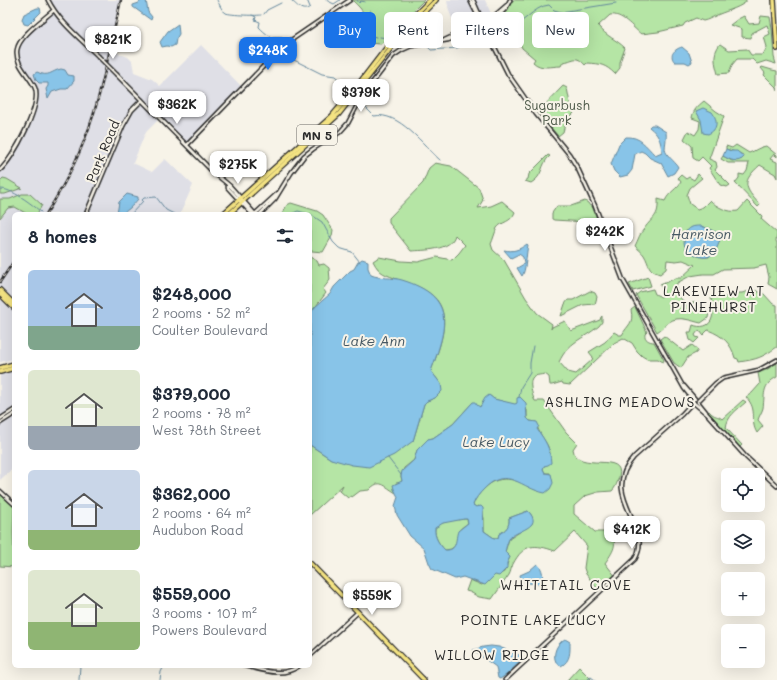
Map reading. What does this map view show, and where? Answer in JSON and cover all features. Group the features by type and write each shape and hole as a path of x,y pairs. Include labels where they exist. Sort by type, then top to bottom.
{"main road":[{"name":"MN 5","path":"232,212 241,201 336,111 400,30 430,0"},
{"name":"MN 5","path":"226,212 241,201 339,114 403,33 436,0"},
{"path":"774,0 777,49"},
{"path":"0,290 12,302"},
{"path":"0,294 12,306"},
{"path":"0,368 12,365"},
{"path":"0,372 12,369"},
{"path":"312,565 424,680"}],"street":[{"path":"48,0 54,10 228,186 250,212"},
{"path":"186,145 284,45 350,0"},
{"path":"470,0 477,12"},
{"path":"473,0 478,12"},
{"path":"500,12 510,0"},
{"path":"0,170 11,157 22,138 31,116 36,96 36,89 22,68 17,57 19,45 26,35 54,10"},
{"path":"262,212 273,202 291,172 304,156 340,132 348,123 362,96 393,56 411,46 451,39"},
{"path":"496,48 514,82 548,129 576,164 623,280 684,386 695,401 746,456 777,486"},
{"name":"Park Road","path":"87,212 122,126 132,110 142,100"},
{"path":"257,212 279,192"},
{"path":"241,201 253,212"},
{"path":"505,680 635,559 639,549 640,539 623,497 621,487 623,473 628,463 695,401 723,378 759,370 777,360"},
{"path":"0,419 12,411"},
{"path":"0,423 12,415"},
{"path":"0,490 12,502"},
{"path":"312,654 358,612"},
{"path":"254,668 274,673 287,672 295,668"}],"shaded area":[{"path":"48,0 121,0 110,50 128,57 132,61 134,72 152,79 160,86 201,45 243,88 187,145 160,118 144,136 133,163 152,172 165,159 193,185 181,212 12,212 12,359 0,362 0,170 9,165 11,157 31,116 36,92 17,56 19,45 26,35 53,10"},
{"path":"485,0 490,12 451,12 451,16 447,1"},
{"path":"12,369 12,469 0,480 0,372"}],"green space":[{"path":"424,0 412,12 384,12 384,41 381,44 376,44 376,12 363,12 353,1"},
{"path":"513,0 746,0 746,2 739,6 705,21 696,18 685,23 683,26 658,32 641,34 623,18 610,15 598,26 625,48 620,62 620,68 615,74 602,65 587,63 585,65 577,59 563,62 561,66 539,66 533,62 535,59 522,48 524,48 524,12 506,12"},
{"path":"744,16 749,24 759,23 761,16 770,17 776,64 766,61 757,64 752,59 737,59 732,65 729,73 718,74 715,55 720,44 729,50 747,49 751,55 762,55 767,47 764,37 770,34 767,25 752,33 751,38 742,37 742,29 730,25"},
{"path":"761,68 777,71 777,91 776,87 764,75 765,73"},
{"name":"Sugarbush Park","path":"563,86 567,88 571,109 574,113 566,121 563,132 558,136 538,112"},
{"path":"704,101 724,116 709,159 716,162 717,167 715,170 730,185 727,187 720,185 709,168 711,166 702,157 698,161 693,158 692,146 684,139 688,131 695,135 699,129 700,121 692,118 695,110"},
{"path":"736,145 749,153 766,146 777,155 777,157 774,154 770,159 777,162 777,178 775,174 760,165 747,180 748,189 760,205 758,207 735,183 739,178 739,174 744,175 747,171 749,163 728,163 721,159 723,156 732,161 742,159 743,155 726,149 726,146 732,148"},
{"path":"548,155 550,156 538,177 531,183 525,181 528,179 529,174"},
{"path":"435,163 451,166 479,188 483,200 478,208 491,206 502,201 515,212 509,220 497,228 491,244 493,250 504,260 526,298 537,313 552,324 551,329 552,327 565,321 571,331 600,320 602,316 602,322 599,326 576,341 563,355 559,362 568,372 576,374 592,360 593,357 589,352 605,342 614,332 622,335 630,324 632,318 631,310 635,307 647,332 645,334 646,339 654,342 664,360 663,362 658,359 647,359 637,351 632,343 623,338 614,343 570,385 563,384 562,382 550,385 549,377 545,374 534,376 531,380 532,394 535,401 544,401 566,432 577,443 573,449 576,456 582,460 615,465 619,469 619,477 612,491 598,492 585,496 574,506 574,514 595,532 609,532 614,540 614,548 605,563 616,577 600,592 586,574 584,568 587,546 575,532 555,551 536,546 521,552 512,565 509,575 492,599 479,597 466,591 470,580 482,585 492,576 504,572 510,557 505,552 509,539 532,524 532,517 528,511 509,518 507,528 499,534 498,538 494,538 484,531 484,518 479,506 476,507 473,505 477,496 497,480 504,479 518,481 539,492 550,473 545,473 543,469 550,452 549,448 536,422 530,421 527,418 527,410 517,403 515,405 494,399 490,396 479,407 473,402 453,424 433,438 428,439 417,450 414,460 404,468 401,476 402,481 400,483 396,483 394,489 396,493 382,484 376,484 369,490 360,491 348,498 340,491 343,485 312,513 312,446 331,459 413,441 424,404 435,398 441,384 431,371 438,351 443,329 444,318 442,308 437,300 428,292 418,286 384,274 378,269 373,261 379,257 418,262 437,257 452,260 465,245 455,235 448,244 443,247 430,250 411,251 389,223 389,218 423,183 429,168"},
{"path":"698,174 702,178 690,188 687,195 690,204 697,209 703,207 710,200 723,209 738,211 747,201 762,216 761,219 777,233 777,289 768,284 769,277 766,265 754,268 723,269 714,274 690,276 677,283 678,295 686,304 698,302 698,307 701,311 709,312 708,318 701,323 685,319 673,320 657,332 636,295 640,292 653,289 655,294 661,297 664,292 660,285 676,278 681,278 695,265 683,260 667,260 666,269 660,274 653,271 649,267 644,255 635,246 641,232 655,216 658,210 658,199 665,201 681,182 678,178 681,175 686,179 689,177 694,180","holes":["709,228 714,232 719,233 721,237 709,257 693,254 686,246 686,231"]},
{"path":"3,178 22,188 5,194 0,194 0,181"},
{"path":"22,194 30,194 42,205 38,212 24,212 15,207 8,208 0,218 0,199 10,199"},
{"path":"585,201 592,206 601,229 598,236 595,238 590,234 593,226 589,226 587,222 552,219 552,213 557,206 571,206"},
{"path":"291,203 317,211 323,215 333,230 332,236 323,252 312,251 312,212 283,212 287,205"},
{"path":"312,258 317,261 319,265 324,264 329,268 330,280 323,289 326,293 312,311"},
{"path":"648,277 651,286 633,291 629,284"},
{"path":"754,290 764,294 773,304 777,305 777,347 759,358 739,362 738,359 735,358 729,344 713,332 708,330 703,335 698,331 695,335 699,338 694,343 690,340 688,332 691,332 693,325 704,326 711,321 713,308 711,298 725,297 733,293 742,293"},
{"path":"590,291 595,293 597,297 595,304 583,305 561,316 568,300 573,300"},
{"path":"664,336 683,351 692,345 698,350 696,353 688,357 681,368 674,363 660,339"},
{"path":"777,363 777,377 769,383 765,390 763,408 758,420 763,426 757,433 754,424 752,407 746,397 760,384 758,373"},
{"path":"743,400 746,402 730,417 726,428 742,445 740,447 708,412 709,411 713,415 722,419"},
{"path":"0,491 12,502 12,567 0,566"},
{"path":"467,519 468,523 459,530 456,545 451,549 445,550 437,540 435,528 444,522"},
{"path":"579,667 592,680 567,680"}],"water":[{"path":"141,0 146,0 148,12 152,17 151,20 133,7 133,5 139,3"},
{"path":"40,8 41,12 28,25 24,24 22,19 24,14"},
{"path":"178,24 179,34 175,45 171,47 162,47 160,42 168,31"},
{"path":"682,47 689,53 692,62 689,64 685,62 675,62 672,57 673,53 677,49"},
{"path":"61,69 65,70 68,75 74,76 74,81 67,89 52,92 48,99 46,89 48,83 39,83 34,74 37,72 47,74"},
{"path":"703,108 712,112 716,121 714,130 708,134 703,133 701,120 696,111"},
{"path":"651,125 655,125 666,132 666,152 678,167 674,173 668,176 661,163 650,158 641,151 635,154 632,170 628,175 620,177 614,171 611,164 619,144 626,137 639,140 655,155 662,152 661,144 655,132 649,127"},
{"path":"726,149 737,151 744,157 737,161 728,159 723,156"},
{"path":"127,194 138,197 132,206 124,212 117,212 119,202"},
{"name":"Harrison Lake","path":"694,226 701,226 720,233 721,235 716,250 713,254 705,257 700,257 693,254 686,249 684,243 684,236 689,229"},
{"path":"527,244 525,266 522,276 517,268 524,264 523,257 519,254 511,258 504,250 516,250"},
{"name":"Lake Ann","path":"362,259 368,261 368,268 371,275 402,280 420,287 432,295 440,305 443,315 441,341 431,371 441,384 442,391 435,398 424,404 413,441 394,455 369,467 352,465 331,459 312,446 312,311 330,294 334,287 354,269 358,262"},
{"name":"Lake Lucy","path":"489,395 494,399 515,404 517,403 517,398 520,397 526,403 527,418 530,421 537,422 539,426 537,429 549,449 551,463 544,466 543,469 545,473 551,474 553,483 550,489 545,493 537,491 514,480 500,479 492,482 476,499 473,505 476,507 481,506 483,508 484,531 494,538 498,538 499,534 507,528 509,518 528,511 533,521 527,528 509,539 505,552 510,557 507,563 507,568 499,576 495,575 485,585 463,577 455,579 432,569 424,548 410,536 397,515 395,506 398,497 393,485 402,481 402,471 414,460 417,450 428,439 433,438 453,424 473,402 480,407 485,398","holes":["467,519 468,523 458,531 454,547 452,549 445,550 437,540 435,528 443,523"]},
{"path":"537,564 541,568 542,573 541,584 527,583 521,579 520,575 529,571"},
{"path":"565,639 570,642 570,652 567,661 561,666 556,662 555,652 560,643"},
{"path":"491,646 499,647 521,657 521,661 500,679 498,678 496,667 473,650"}],"waterway":[{"path":"217,0 226,13 261,15"},
{"path":"291,0 302,9 307,9 310,7 307,0"},
{"path":"326,0 334,4 340,0"},
{"path":"357,0 359,3 361,1 365,2"},
{"path":"264,14 267,10 281,3"},
{"path":"524,20 543,6 549,5 554,10 561,12 616,3"},
{"path":"252,15 256,17 255,20 260,22 259,27 266,34 275,38 281,37 285,41"},
{"path":"380,37 384,38"},
{"path":"290,48 294,60 322,74 335,76 347,87"},
{"path":"429,48 431,50 457,48"},
{"path":"364,106 374,116 383,116 392,119 410,130 440,160"},
{"path":"0,189 10,191 27,201 41,212"},
{"path":"133,212 144,198 156,197 166,210 170,212"},
{"path":"296,212 302,212"},
{"path":"312,215 322,222 333,242 339,248 352,252 360,262"},
{"path":"519,397 521,387 530,373 533,346"},
{"path":"388,458 401,475"},
{"path":"79,680 80,668"},
{"path":"160,680 163,668"},
{"path":"588,679 591,677 595,680"}],"railway":[{"path":"47,212 73,166 89,129 101,87 121,0"},
{"path":"0,282 12,264"}],"district":[{"name":"LAKEVIEW AT PINEHURST","path":"714,298"},
{"name":"ASHLING MEADOWS","path":"620,401"},
{"name":"WHITETAIL COVE","path":"566,584"},
{"name":"POINTE LAKE LUCY","path":"534,619"},
{"name":"WILLOW RIDGE","path":"492,654"}]}
